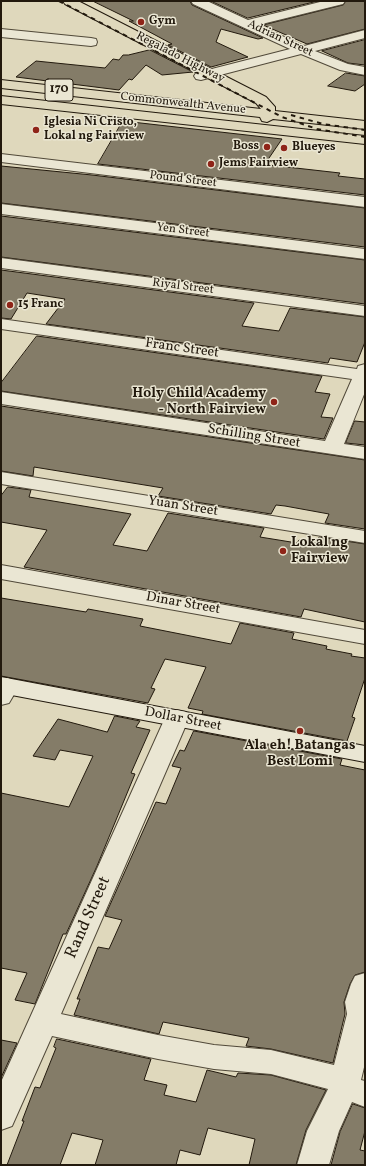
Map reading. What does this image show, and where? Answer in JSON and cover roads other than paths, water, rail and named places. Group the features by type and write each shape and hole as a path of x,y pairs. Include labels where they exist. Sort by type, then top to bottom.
{"main road":[{"name":"Regalado Highway","path":"56,1 206,75 301,118"},
{"name":"Regalado Highway","path":"69,1 206,75 238,96 245,103 242,110"},
{"name":"Commonwealth Avenue","path":"1,84 365,124"},
{"path":"209,107 221,104 238,96"},
{"name":"Commonwealth Avenue","path":"1,100 365,140"},
{"path":"261,100 268,107 264,129"},
{"path":"232,126 242,110"}],"street":[{"name":"Adrian Street","path":"197,1 334,64 365,71"},
{"path":"246,24 339,1"},
{"path":"1,33 91,42"},
{"path":"206,75 365,34"},
{"name":"Pound Street","path":"1,158 365,202"},
{"name":"Yen Street","path":"1,209 365,254"},
{"name":"Riyal Street","path":"1,263 365,311"},
{"name":"Franc Street","path":"1,324 364,372"},
{"path":"332,449 364,372"},
{"name":"Schilling Street","path":"1,398 365,454"},
{"name":"Yuan Street","path":"1,478 365,537"},
{"name":"Dinar Street","path":"1,572 365,637"},
{"name":"Dollar Street","path":"3,690 177,718 365,754"},
{"name":"Rand Street","path":"1,1117 177,718"},
{"path":"313,1165 323,1131 355,1091 362,1014 360,1002 365,984"},
{"path":"43,1022 104,1034 158,1047 214,1057 271,1062 334,1078 355,1091"}],"railway":[{"path":"59,1 282,117 317,129 365,137"},
{"path":"291,115 323,124 365,130"}],"place":[{"name":"Gym","path":"141,22"},
{"name":"Iglesia Ni Cristo, Lokal ng Fairview","path":"36,130"},
{"name":"Boss","path":"267,147"},
{"name":"Blueyes","path":"284,148"},
{"name":"Jems Fairview","path":"211,164"},
{"name":"15 Franc","path":"10,305"},
{"name":"Holy Child Academy - North Fairview","path":"274,402"},
{"name":"Lokal ng Fairview","path":"283,551"},
{"name":"Ala eh! Batangas Best Lomi","path":"300,731"}]}
